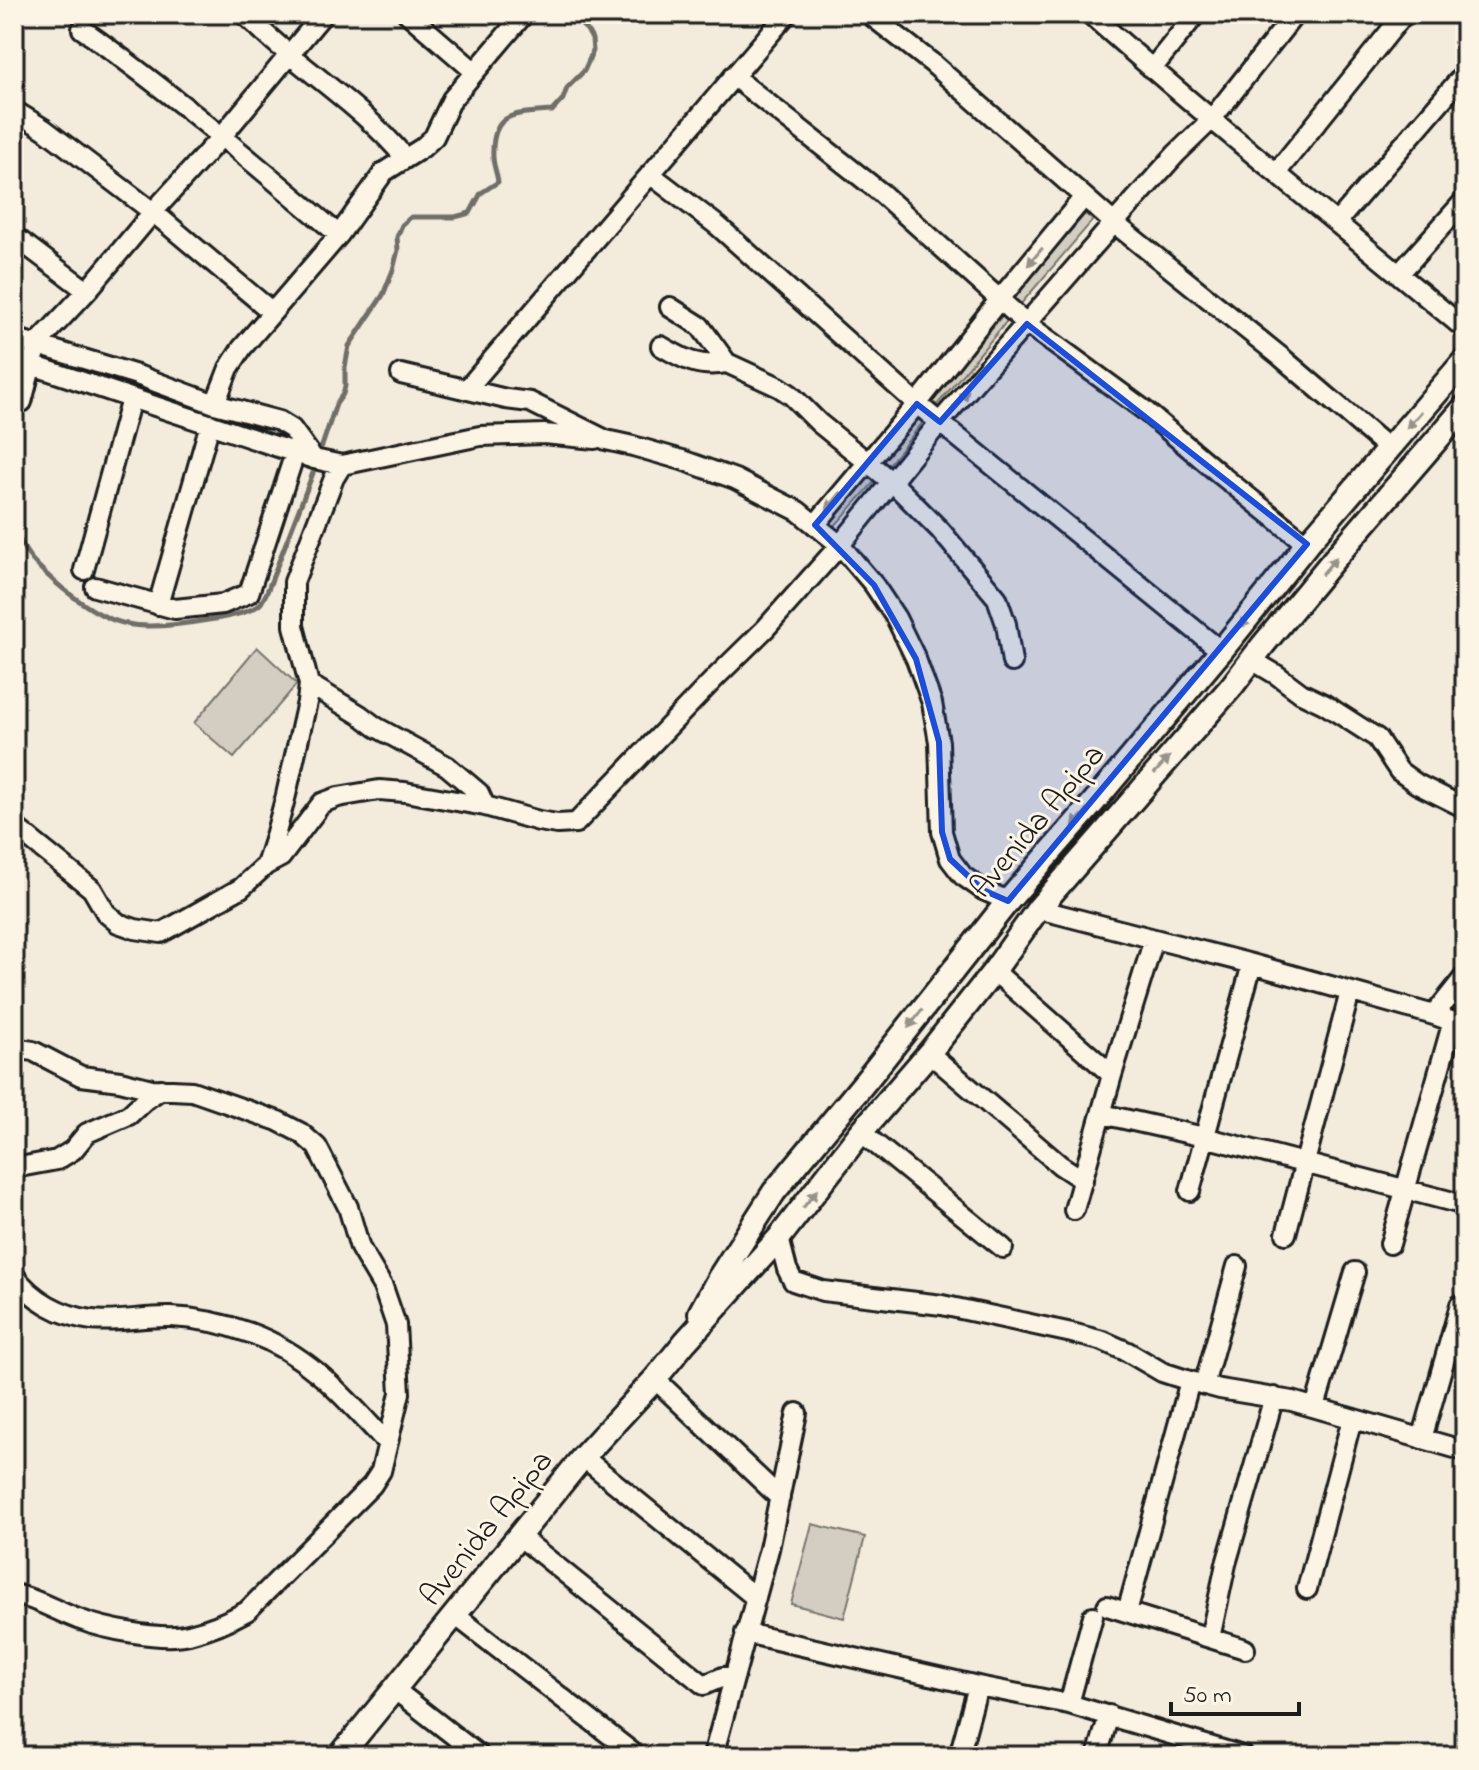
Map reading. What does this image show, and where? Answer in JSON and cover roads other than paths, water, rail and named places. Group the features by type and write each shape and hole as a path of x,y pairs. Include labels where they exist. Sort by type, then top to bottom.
{"street":[{"path":"244,14 343,96 388,137 405,158"},
{"path":"22,402 23,361 222,136 323,14"},
{"path":"408,14 474,71"},
{"path":"215,404 229,368 242,348 339,235 384,172 434,137 452,99 524,14"},
{"path":"467,389 787,14"},
{"path":"869,14 932,63 1114,223 1281,357 1389,449"},
{"path":"1090,14 1211,120 1465,329"},
{"path":"1152,69 1196,14"},
{"path":"14,826 92,889 106,913 118,923 161,933 241,888 266,865 281,857 322,803 338,797 379,790 405,792 485,806 539,821 576,823 765,629 840,545 940,422 1114,223 1211,120 1295,14"},
{"path":"1276,173 1404,14"},
{"path":"82,29 222,136 339,235"},
{"path":"1337,222 1465,73"},
{"path":"733,76 880,192 1027,324 1143,409 1307,544"},
{"path":"15,111 44,129 153,212 272,312"},
{"path":"650,174 718,226 917,404 1221,651"},
{"path":"815,525 1084,197"},
{"path":"1399,274 1465,200"},
{"path":"14,236 87,291"},
{"path":"670,307 700,326 727,363 791,395 819,423 892,482 940,530 997,598 1006,624 1012,662"},
{"path":"14,338 137,375 215,404 279,421 292,429 314,459"},
{"path":"661,346 699,364 711,366 727,363"},
{"name":"Avenida Apipa","path":"685,1342 719,1278 774,1192 1008,901 1465,360"},
{"path":"23,361 295,453 342,465 480,436 544,434 606,440 735,479 798,511 840,545 874,585 896,618 916,659 932,703 939,742 942,832 950,859 963,876 983,890 1008,901"},
{"path":"401,374 530,402 606,440"},
{"path":"84,570 131,399"},
{"name":"Avenida Apipa","path":"340,1756 583,1457 779,1238 861,1132 994,971 1038,909 1232,686 1335,558 1465,407"},
{"path":"158,605 210,424"},
{"path":"95,587 175,609 223,604 249,593 295,453"},
{"path":"266,865 286,795 309,684 294,626 294,582 334,478 342,465"},
{"path":"1252,660 1377,738 1399,771 1417,784 1465,808"},
{"path":"309,684 376,727 447,766 479,793 485,806"},
{"path":"1038,909 1252,964 1459,1024 1390,1244"},
{"path":"1074,1210 1154,939"},
{"path":"1190,1191 1252,964"},
{"path":"994,971 1112,1075"},
{"path":"1434,1015 1465,976"},
{"path":"1286,1234 1350,992"},
{"path":"14,1048 33,1051 81,1076 192,1091 278,1121 301,1133 317,1147 348,1207 360,1248 383,1287 396,1325 400,1393 381,1471 372,1485 247,1611 226,1622 186,1635 135,1633 77,1619 40,1601 14,1594"},
{"path":"929,1053 1060,1165 1083,1180"},
{"path":"14,1168 57,1160 73,1150 87,1133 129,1115 161,1089"},
{"path":"1102,1114 1204,1137 1465,1205"},
{"path":"861,1132 1003,1248"},
{"path":"779,1238 793,1281 823,1291 942,1305 1086,1336 1128,1352 1162,1372 1197,1383 1315,1407 1465,1451"},
{"path":"1127,1612 1197,1383 1237,1266"},
{"path":"1315,1407 1355,1272"},
{"path":"14,1275 41,1302"},
{"path":"14,1292 92,1320 172,1317 200,1320 250,1333 305,1361 387,1443"},
{"path":"1422,1439 1460,1305"},
{"path":"655,1379 780,1498"},
{"path":"1210,1638 1226,1564 1274,1397"},
{"path":"713,1756 756,1598 797,1413"},
{"path":"1307,1589 1352,1419"},
{"path":"583,1457 756,1598"},
{"path":"519,1536 704,1685 734,1676"},
{"path":"1069,1704 1100,1611 1127,1612 1245,1649"},
{"path":"455,1615 637,1756"},
{"path":"745,1633 1069,1704 1234,1755"},
{"path":"959,1756 978,1686"},
{"path":"394,1689 480,1756"},
{"path":"1097,1756 1109,1715"}],"waterway":[{"path":"322,446 336,404 343,394 349,346 383,295 393,270 398,250 397,237 402,225 411,217 455,217 470,213 481,193 498,182 493,142 501,123 517,114 552,111 563,99 567,88 584,71 593,51 587,30 570,14"},
{"path":"14,532 30,558 52,579 82,603 116,621 157,626 221,618 251,610 262,602 313,473"}]}
